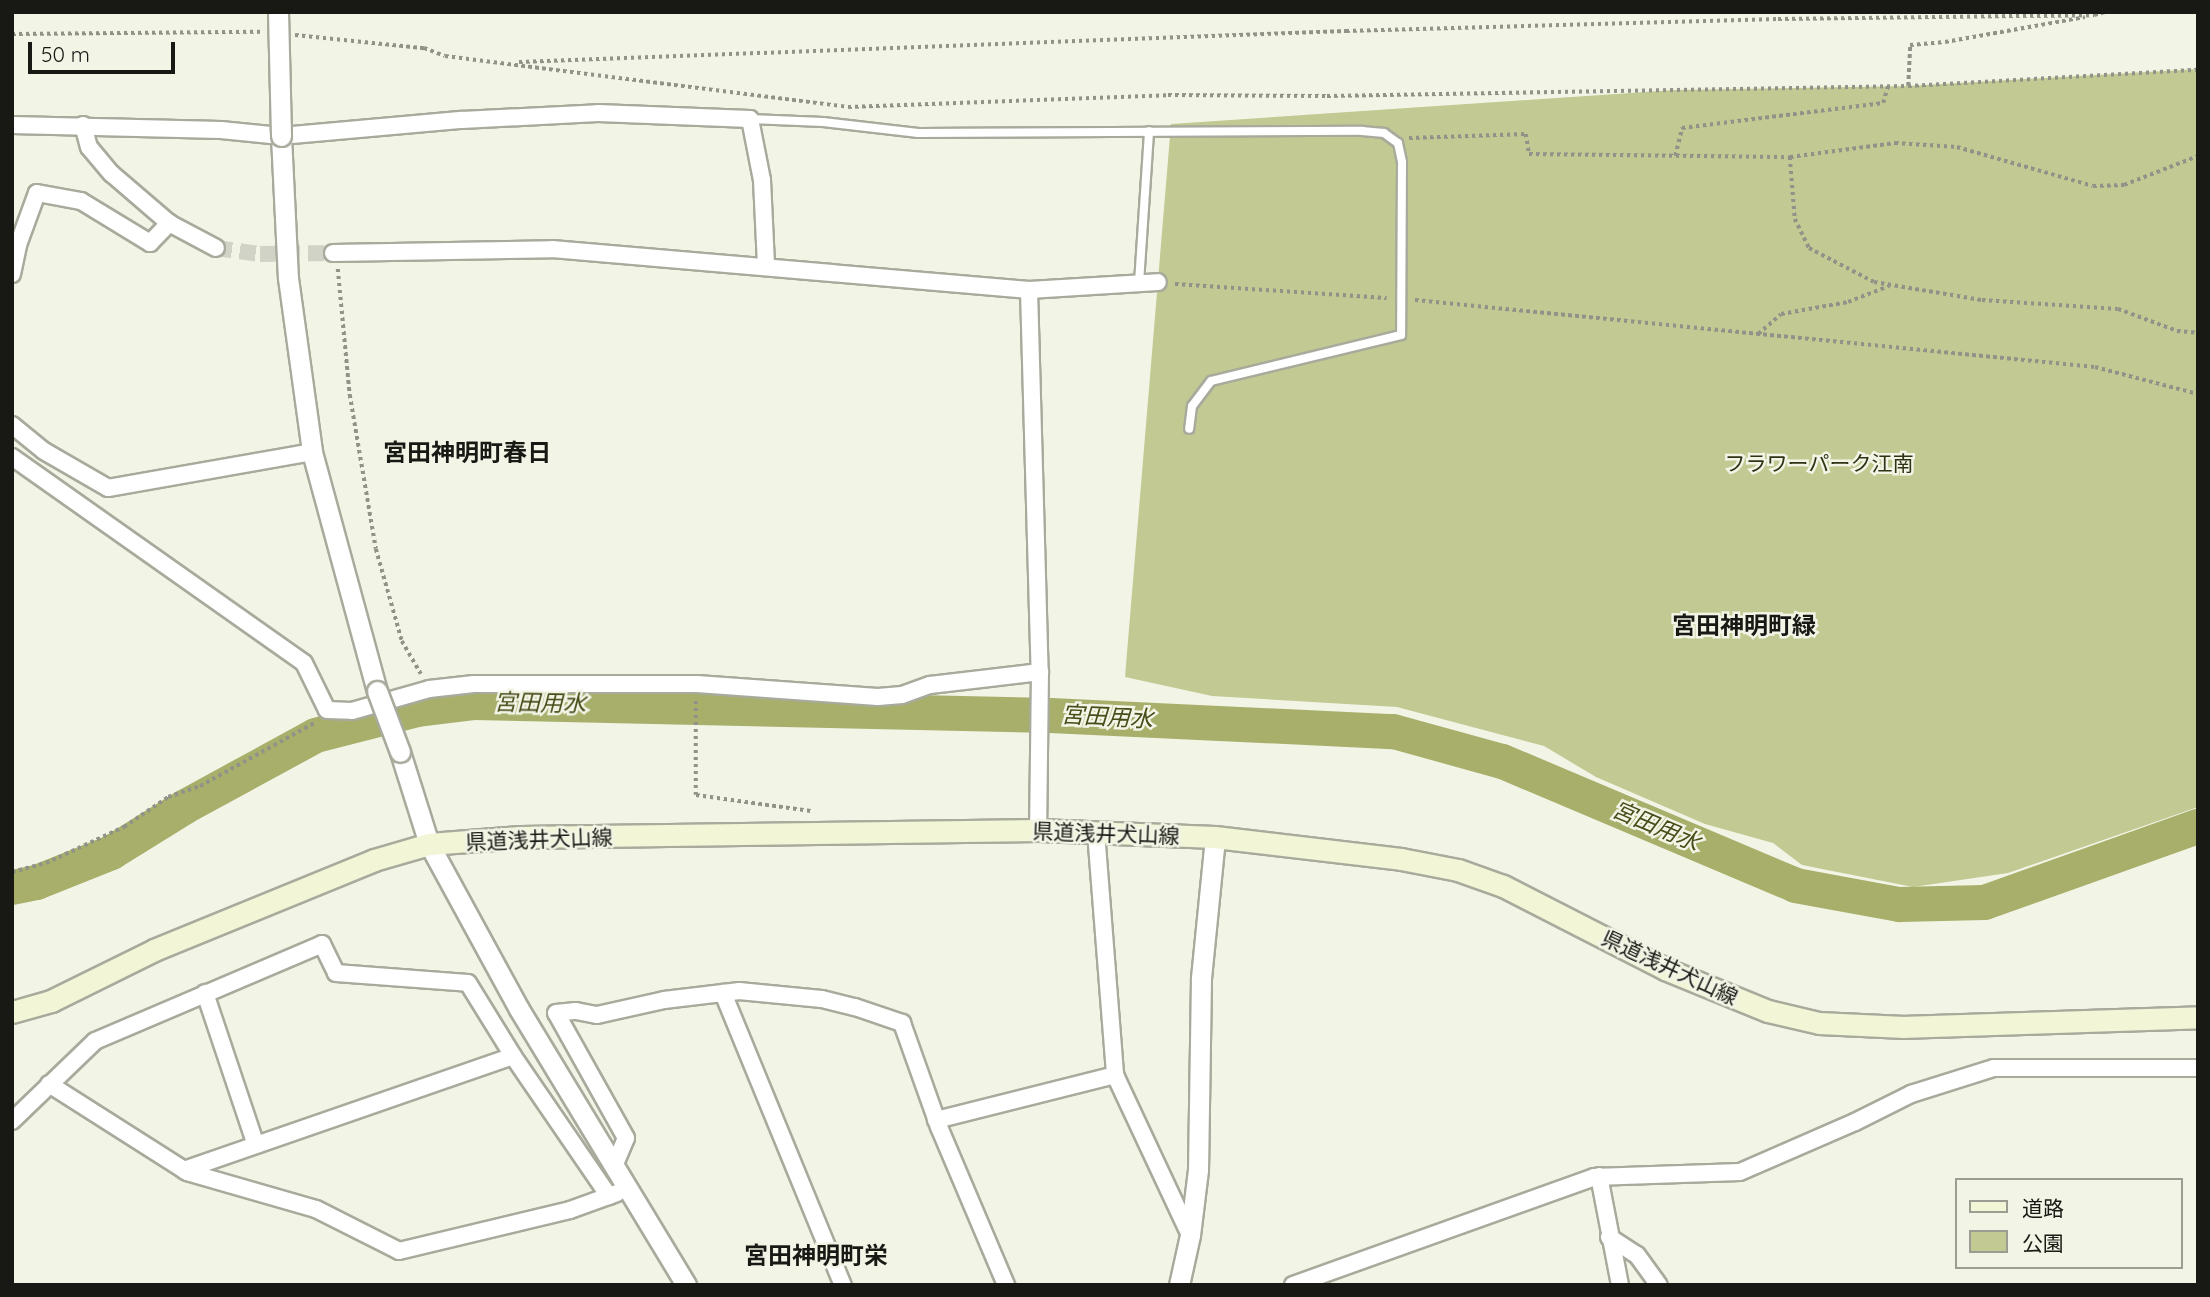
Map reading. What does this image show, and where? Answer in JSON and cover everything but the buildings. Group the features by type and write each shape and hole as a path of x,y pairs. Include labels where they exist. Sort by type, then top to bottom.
{"main road":[{"name":"県道浅井犬山線","path":"12,1012 51,1001 154,950 374,860 429,844 520,837 1038,830 1215,837 1401,859 1458,870 1503,886 1665,969 1768,1012 1819,1023 1905,1027 2198,1017"}],"street":[{"path":"278,12 288,278 312,452 377,691 400,752 429,844 519,1009 686,1285"},
{"path":"12,125 83,125 281,136 462,120 598,113 750,119 762,180 766,265"},
{"path":"83,125 89,147 112,174 169,223 216,248"},
{"path":"12,274 18,245 37,193 81,201 150,243 169,223"},
{"path":"335,253 552,249 766,265 1029,290 1158,282"},
{"path":"1029,290 1040,672 1038,830"},
{"path":"12,425 44,452 108,488 312,452"},
{"path":"12,457 304,663 327,710 352,711 429,689 508,683 655,683 877,697 902,695 930,685 1040,672"},
{"path":"1096,832 1115,1075 1190,1235"},
{"path":"1179,1285 1190,1235 1198,1170 1201,978 1215,837"},
{"path":"12,1121 95,1041 323,944 336,972 468,983 513,1056 609,1196"},
{"path":"615,1164 626,1138 556,1013 576,1011 597,1015 664,1000 739,991 822,999 902,1023 936,1120 1006,1285"},
{"path":"205,993 256,1145"},
{"path":"723,993 843,1285"},
{"path":"184,1170 513,1056"},
{"path":"1293,1285 1599,1176 1740,1172 1855,1122 1911,1094 1994,1068 2198,1068"},
{"path":"936,1120 1115,1075"},
{"path":"49,1084 184,1170 316,1209 399,1251 570,1210 629,1188"},
{"path":"1599,1176 1620,1285"},
{"path":"1609,1237 1637,1255 1658,1285"}],"lane":[{"path":"750,119 823,122 919,133 1384,133 1398,143 1402,162 1401,335 1211,382 1192,405 1189,429"},
{"path":"1139,284 1149,131"}],"path":[{"path":"1908,86 1910,45 1945,43 2045,27 2105,12"},
{"path":"510,62 1360,30 1791,18 2094,15"},
{"path":"12,34 264,32"},
{"path":"290,34 425,48 445,55 848,107 1168,95 1327,96 1908,86 2198,70"},
{"path":"1675,156 1682,128 1883,103 1888,86"},
{"path":"1398,143 1414,136 1526,134 1529,154 1790,157 1895,143 1958,147 2093,186 2124,185 2198,156"},
{"path":"1790,157 1795,219 1809,248 1874,282 1982,300 2118,309 2177,331 2198,332"},
{"path":"335,253 350,395 376,549 402,641 429,689"},
{"path":"1158,282 1401,299 2095,367 2198,394"},
{"path":"1758,334 1782,314 1848,302 1891,285"},
{"path":"696,693 696,795 813,812"},
{"path":"12,873 46,863 124,827 168,797 200,786 283,739 314,725 327,710"}],"green space":[{"name":"フラワーパーク江南","path":"2198,69 2198,807 2008,873 1913,887 1802,865 1773,843 1705,824 1596,777 1544,746 1397,707 1212,696 1125,677 1171,124 1675,90 1908,86"}],"waterway":[{"name":"宮田用水","path":"12,887 36,882 111,852 185,806 315,735 417,709 473,702 1050,715 1393,731 1502,761 1795,885 1899,904 1984,902 2198,826"}],"tunnel":[{"path":"216,248 260,254 333,253"}],"district":[{"name":"宮田神明町春日","path":"467,453"},
{"name":"宮田神明町緑","path":"1744,626"},
{"name":"宮田神明町栄","path":"816,1256"}]}
